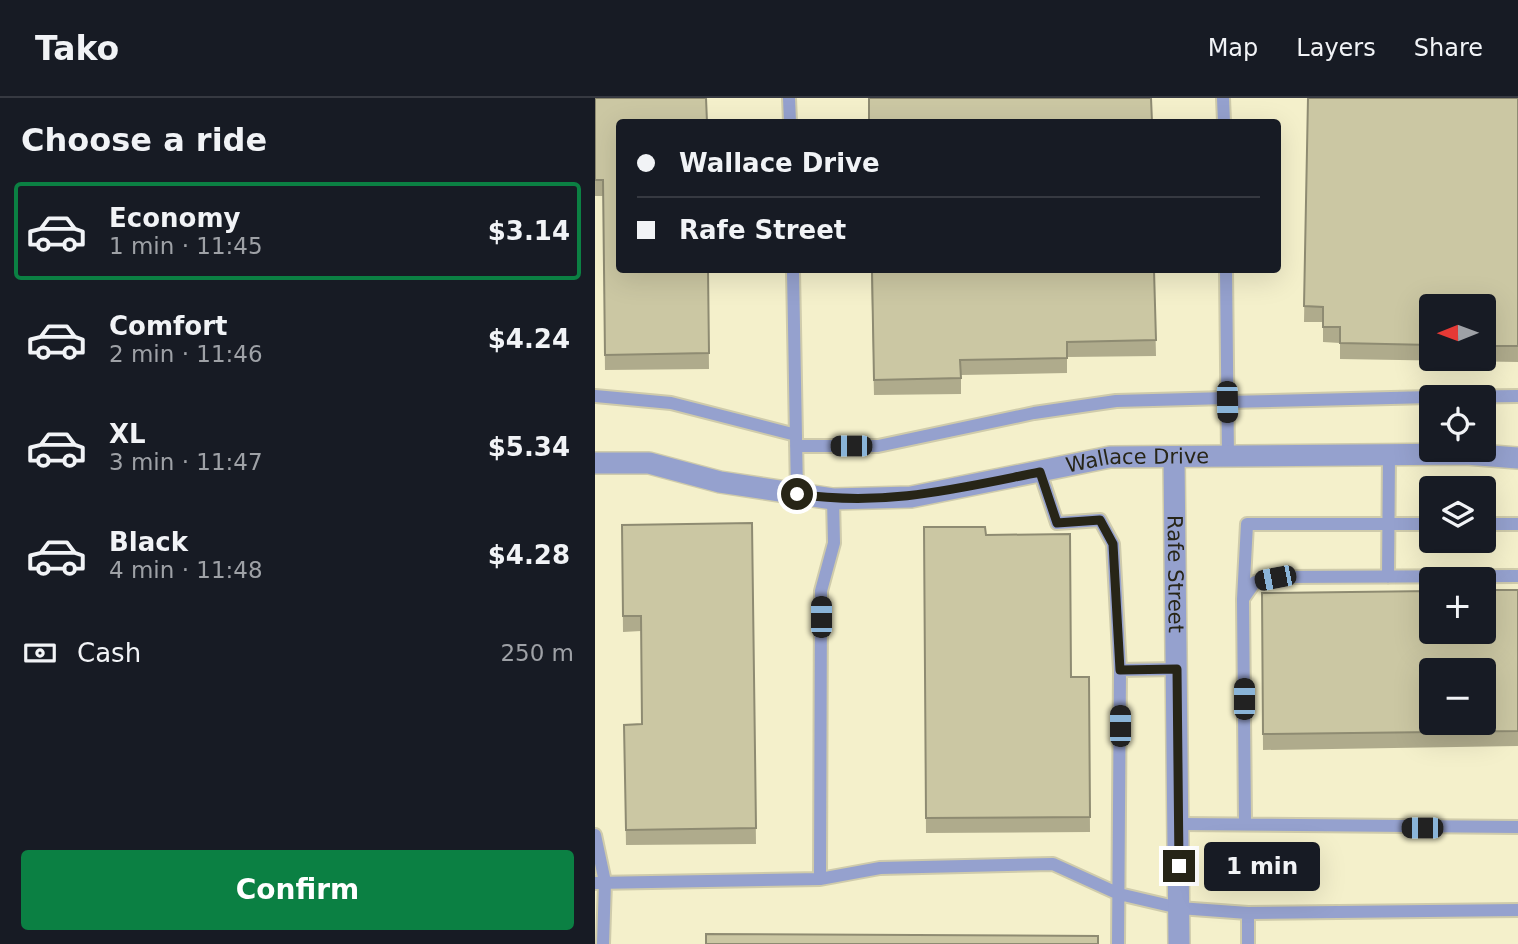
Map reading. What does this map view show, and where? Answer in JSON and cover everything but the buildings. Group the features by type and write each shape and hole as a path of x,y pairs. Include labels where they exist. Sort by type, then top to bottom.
{"street":[{"name":"Wallace Drive","path":"595,463 649,463 720,482 833,499 911,497 1111,457 1389,455 1518,458"},
{"name":"Rafe Street","path":"1174,457 1179,944"}],"lane":[{"path":"789,98 790,119"},
{"path":"1223,98 1224,119"},
{"path":"793,273 797,494"},
{"path":"1226,273 1228,457"},
{"path":"595,396 671,403 796,440 878,446 1034,413 1102,403 1419,397"},
{"path":"1496,396 1518,396"},
{"path":"1388,577 1389,455"},
{"path":"1040,472 1057,523 1100,520 1113,544 1120,670 1118,944"},
{"path":"820,879 821,590 834,543 833,499"},
{"path":"1245,824 1243,599 1247,524 1419,524"},
{"path":"1496,524 1518,524"},
{"path":"1243,599 1255,582 1275,578 1518,576"},
{"path":"1120,670 1177,669"},
{"path":"1178,824 1518,827"},
{"path":"595,835 603,944"},
{"path":"600,882 820,879 880,868 1053,864 1119,894 1179,908 1248,913 1518,910"},
{"path":"1248,913 1248,944"}],"route":[{"path":"797,494 833,499 911,497 1040,472 1057,523 1100,520 1113,544 1120,670 1177,669 1179,866"}]}
